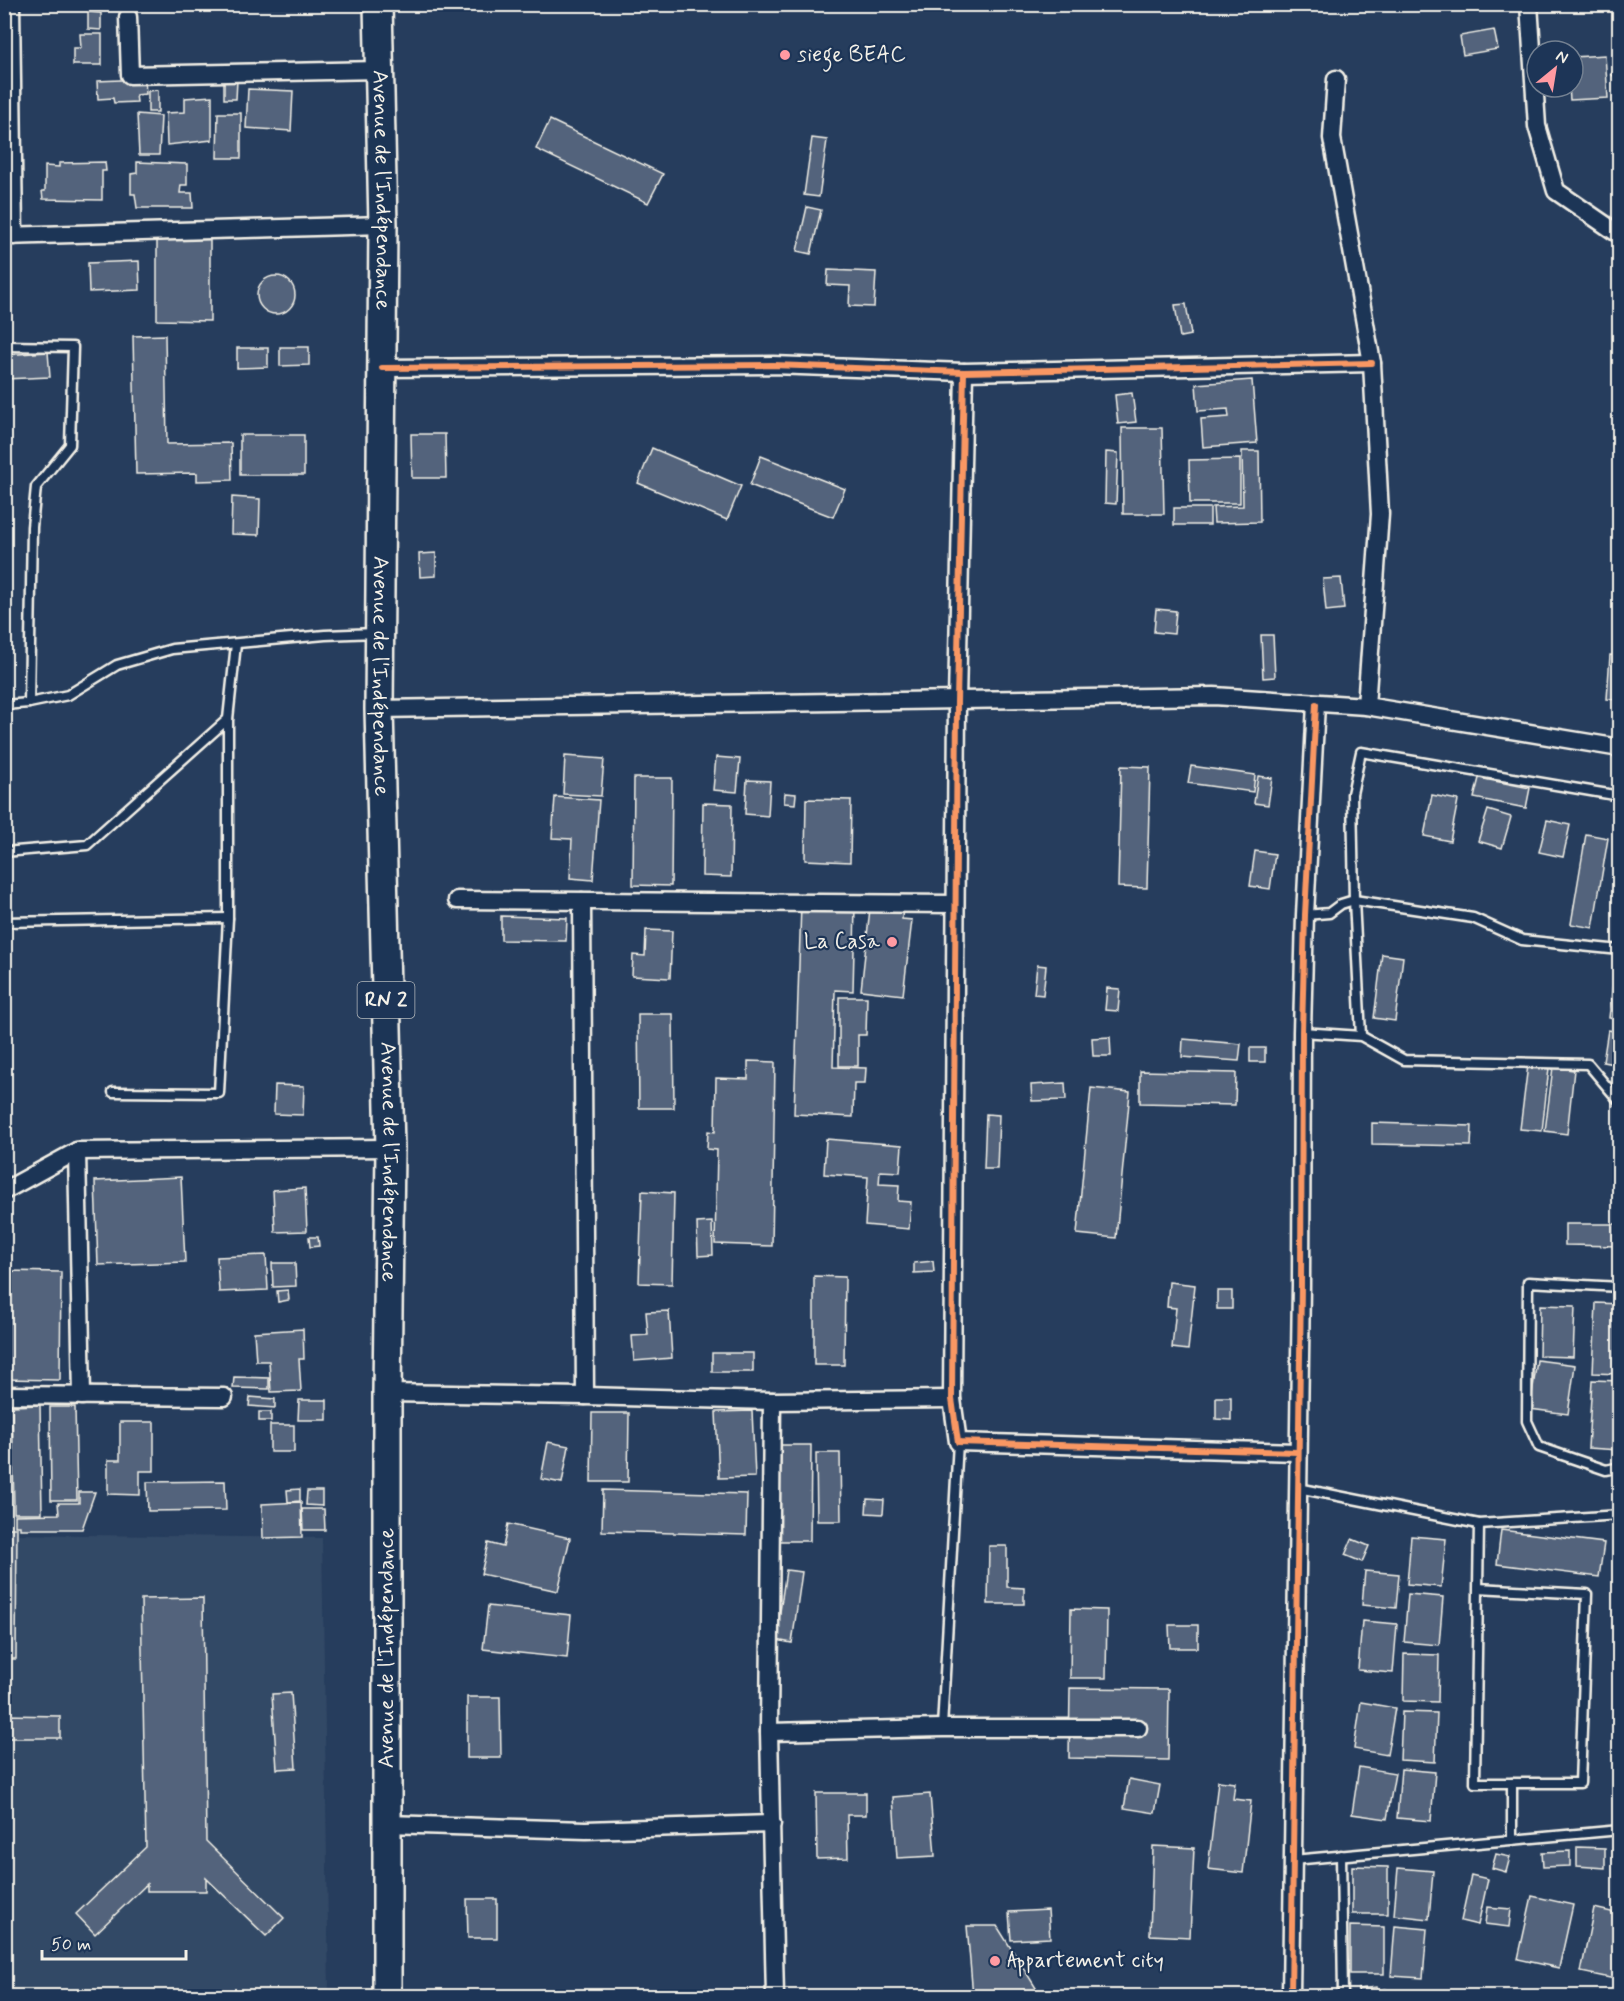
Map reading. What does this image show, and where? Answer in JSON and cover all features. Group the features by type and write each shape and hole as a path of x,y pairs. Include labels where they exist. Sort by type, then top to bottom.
{"main road":[{"name":"Avenue de l'Indépendance","path":"378,4 383,225 379,709 390,1148 387,1393 387,1996"}],"street":[{"path":"11,4 9,236 383,225"},
{"path":"1529,4 1537,126 1556,191 1620,235"},
{"path":"128,17 130,75 379,70"},
{"path":"1336,79 1332,138 1372,363 1380,514 1366,706"},
{"path":"382,368 773,366 964,372 1372,363"},
{"path":"964,372 957,702 952,1399 958,1442 1298,1452"},
{"path":"379,709 957,702 1214,696 1366,706 1620,748"},
{"path":"1291,1996 1301,1285 1302,1032 1305,915 1316,704"},
{"path":"457,900 956,904"},
{"path":"582,901 585,1396"},
{"path":"4,1191 77,1151 390,1148"},
{"path":"77,1151 82,1396"},
{"path":"387,1393 772,1401 952,1399"},
{"path":"4,1395 224,1397"},
{"path":"772,1401 769,1732 775,1996"},
{"path":"769,1732 942,1728 1138,1728"},
{"path":"387,1824 586,1830 772,1824"}],"lane":[{"path":"4,346 73,347 70,445 36,487 32,527 29,703"},
{"path":"4,705 29,703 68,695 117,665 171,649 325,635 380,633"},
{"path":"113,1092 219,1093 228,918 228,719 236,644"},
{"path":"4,852 87,845 228,719"},
{"path":"1361,1036 1354,900 1352,794 1362,752 1620,796"},
{"path":"1305,915 1329,913 1341,904 1354,900 1473,918 1522,940 1620,950"},
{"path":"4,922 228,918"},
{"path":"1302,1032 1361,1036 1404,1060 1588,1064 1620,1102"},
{"path":"1620,1287 1528,1282 1527,1409 1527,1421 1539,1447 1606,1470 1620,1467"},
{"path":"942,1728 958,1442"},
{"path":"1298,1488 1479,1524 1620,1515"},
{"path":"1478,1588 1587,1594 1580,1783 1475,1783 1478,1588 1479,1524"},
{"path":"1512,1783 1512,1840"},
{"path":"1293,1860 1620,1830"},
{"path":"1341,1855 1342,1996"}],"shaded area":[{"path":"5,1534 322,1538 329,1996 71,1996 5,1990"}],"building":[{"path":"30,4 79,4 79,8"},
{"path":"88,12 101,13 101,30 88,29"},
{"path":"1494,30 1498,49 1463,55 1460,36"},
{"path":"80,34 102,34 102,65 73,65 73,48 81,48"},
{"path":"1605,55 1608,98 1570,100 1585,99 1585,56"},
{"path":"1620,66 1620,82 1611,74"},
{"path":"145,79 146,94 136,95 137,102 114,103 113,98 98,99 97,81"},
{"path":"224,80 237,80 236,99 224,99"},
{"path":"248,89 293,91 291,131 246,128"},
{"path":"158,90 158,112 148,112 148,91"},
{"path":"212,96 212,140 167,145 166,113 185,112 185,98"},
{"path":"218,113 241,113 241,158 217,158"},
{"path":"137,114 161,116 159,155 139,155"},
{"path":"550,120 663,174 648,203 536,149"},
{"path":"812,138 827,140 819,197 804,195"},
{"path":"105,162 106,171 102,171 102,200 43,199 45,166 59,167 59,163"},
{"path":"137,162 187,164 187,185 181,185 180,193 192,193 193,208 137,208 135,194 131,194 131,174 137,173"},
{"path":"807,207 821,210 811,254 797,251"},
{"path":"157,239 210,239 210,321 157,320"},
{"path":"139,261 140,290 89,292 88,263"},
{"path":"828,270 876,272 874,307 849,306 850,286 827,285"},
{"path":"276,276 283,277 289,282 294,288 294,302 289,308 283,313 276,314 269,313 263,308 258,302 257,295 258,288 263,282 269,277"},
{"path":"1186,304 1191,335 1180,337 1175,305"},
{"path":"165,335 167,444 231,443 232,480 197,481 197,473 136,474 133,336"},
{"path":"280,347 309,347 309,365 280,366"},
{"path":"237,348 268,348 268,367 237,368"},
{"path":"48,352 50,377 4,379 4,355"},
{"path":"1252,380 1257,443 1203,447 1201,419 1229,417 1228,409 1198,411 1196,384"},
{"path":"1132,393 1136,422 1118,424 1115,395"},
{"path":"1122,428 1162,428 1164,514 1123,514"},
{"path":"411,434 445,434 446,478 412,478"},
{"path":"240,435 304,435 304,475 240,475"},
{"path":"652,448 741,486 727,520 638,483"},
{"path":"1242,451 1259,451 1260,522 1214,523 1213,507 1243,506"},
{"path":"1106,452 1118,453 1116,504 1105,503"},
{"path":"761,456 845,489 833,517 750,485"},
{"path":"1240,459 1240,503 1190,503 1189,460"},
{"path":"232,497 260,499 259,535 231,534"},
{"path":"1174,508 1210,508 1210,525 1174,525"},
{"path":"436,553 436,576 420,577 419,554"},
{"path":"1341,578 1344,609 1326,611 1323,579"},
{"path":"1156,609 1176,611 1174,634 1154,632"},
{"path":"1261,635 1273,635 1275,677 1263,678"},
{"path":"1610,655 1620,656 1620,700 1607,699"},
{"path":"565,756 604,759 601,796 563,794"},
{"path":"716,757 740,759 737,792 713,790"},
{"path":"1121,766 1150,767 1147,888 1118,887"},
{"path":"1191,766 1255,775 1253,792 1188,783"},
{"path":"1258,776 1272,778 1268,805 1254,803"},
{"path":"634,778 672,778 671,886 633,885"},
{"path":"1479,778 1530,788 1526,808 1474,798"},
{"path":"747,780 770,781 768,816 745,814"},
{"path":"785,793 796,794 795,804 784,803"},
{"path":"1432,795 1458,800 1450,841 1424,836"},
{"path":"555,797 599,800 593,880 570,878 572,839 552,838"},
{"path":"806,799 851,800 850,862 805,860"},
{"path":"703,803 732,804 731,877 702,876"},
{"path":"1488,810 1511,817 1502,848 1478,841"},
{"path":"1547,820 1570,825 1563,857 1539,852"},
{"path":"1586,834 1608,838 1593,928 1571,924"},
{"path":"1255,851 1275,854 1270,889 1250,886"},
{"path":"871,900 903,904 902,919 912,920 903,995 861,990"},
{"path":"801,905 855,907 853,991 835,990 833,1067 866,1068 865,1083 854,1083 853,1117 794,1114"},
{"path":"501,916 567,918 566,941 501,940"},
{"path":"646,930 672,931 670,978 632,976 633,955 645,956"},
{"path":"1382,954 1403,957 1395,1021 1374,1018"},
{"path":"1037,965 1046,966 1043,995 1034,994"},
{"path":"1613,983 1620,984 1620,1020 1609,1018"},
{"path":"1107,988 1120,989 1118,1011 1105,1010"},
{"path":"839,997 867,997 866,1035 858,1035 858,1066 839,1066"},
{"path":"638,1014 673,1014 674,1108 639,1108"},
{"path":"1608,1030 1620,1032 1620,1065 1603,1062"},
{"path":"1110,1037 1111,1056 1093,1056 1092,1038"},
{"path":"1183,1039 1241,1044 1239,1061 1182,1057"},
{"path":"1250,1048 1265,1048 1265,1062 1250,1062"},
{"path":"748,1061 775,1062 772,1246 715,1244 717,1150 707,1149 708,1131 715,1132 716,1078 748,1079"},
{"path":"1528,1065 1549,1068 1542,1131 1520,1129"},
{"path":"1553,1067 1574,1070 1567,1134 1545,1131"},
{"path":"1140,1071 1236,1073 1235,1105 1140,1103"},
{"path":"1065,1083 1066,1100 1032,1101 1031,1085"},
{"path":"275,1085 304,1086 303,1115 274,1114"},
{"path":"1091,1088 1130,1092 1116,1238 1077,1234"},
{"path":"986,1114 999,1115 997,1169 984,1169"},
{"path":"1372,1123 1472,1126 1471,1146 1372,1144"},
{"path":"826,1139 902,1145 900,1172 880,1171 879,1184 899,1185 898,1201 911,1202 909,1229 865,1225 868,1177 824,1174"},
{"path":"181,1177 185,1262 98,1265 95,1181"},
{"path":"305,1188 307,1231 275,1232 273,1190"},
{"path":"642,1191 674,1193 672,1284 639,1283"},
{"path":"712,1222 713,1255 698,1256 697,1223"},
{"path":"1565,1224 1620,1224 1620,1246 1565,1245"},
{"path":"309,1237 318,1237 319,1246 310,1247"},
{"path":"266,1255 268,1290 219,1292 217,1257"},
{"path":"933,1261 934,1272 914,1273 914,1263"},
{"path":"272,1263 295,1263 296,1286 273,1287"},
{"path":"4,1271 61,1272 60,1380 4,1379"},
{"path":"814,1276 845,1277 844,1365 814,1365"},
{"path":"1169,1282 1195,1285 1188,1350 1172,1348 1176,1308 1167,1307"},
{"path":"288,1290 289,1300 278,1302 277,1291"},
{"path":"1217,1291 1232,1291 1232,1309 1217,1309"},
{"path":"1596,1303 1620,1304 1620,1374 1593,1373"},
{"path":"1540,1305 1575,1306 1573,1357 1539,1356"},
{"path":"669,1311 672,1358 634,1361 632,1336 648,1335 646,1312"},
{"path":"303,1329 304,1359 299,1359 301,1391 271,1392 269,1361 256,1361 254,1332"},
{"path":"712,1353 753,1353 753,1372 712,1372"},
{"path":"1537,1360 1575,1365 1568,1414 1530,1409"},
{"path":"234,1377 269,1378 269,1389 233,1388"},
{"path":"1592,1380 1620,1381 1619,1450 1588,1448"},
{"path":"250,1397 275,1399 275,1408 249,1406"},
{"path":"1216,1397 1231,1397 1231,1420 1216,1419"},
{"path":"299,1400 327,1400 327,1420 298,1420"},
{"path":"40,1405 42,1513 14,1513 12,1406"},
{"path":"50,1407 75,1407 77,1500 51,1500"},
{"path":"752,1411 755,1477 719,1478 716,1412"},
{"path":"259,1412 271,1412 271,1421 259,1421"},
{"path":"592,1413 629,1413 628,1482 591,1482"},
{"path":"120,1422 154,1422 154,1471 140,1471 140,1495 108,1494 108,1460 120,1460"},
{"path":"270,1425 294,1425 294,1452 270,1452"},
{"path":"548,1442 569,1446 562,1483 541,1479"},
{"path":"779,1445 811,1445 810,1541 779,1541"},
{"path":"816,1453 840,1453 841,1521 817,1521"},
{"path":"225,1481 226,1510 148,1511 147,1482"},
{"path":"300,1489 300,1501 288,1502 287,1490"},
{"path":"603,1490 747,1494 746,1535 602,1531"},
{"path":"307,1491 322,1491 322,1506 306,1505"},
{"path":"79,1492 95,1492 82,1529 20,1529 20,1526 15,1526 15,1515 59,1514 58,1503 79,1503"},
{"path":"867,1499 884,1500 883,1514 866,1513"},
{"path":"301,1502 302,1537 263,1538 262,1504"},
{"path":"302,1509 324,1509 325,1530 303,1530"},
{"path":"508,1524 570,1538 558,1591 481,1574 488,1543 503,1547"},
{"path":"4,1528 17,1528 16,1659 4,1659"},
{"path":"1501,1530 1604,1543 1599,1577 1497,1564"},
{"path":"1411,1536 1446,1539 1441,1587 1407,1584"},
{"path":"1352,1539 1369,1546 1362,1562 1345,1555"},
{"path":"989,1546 1007,1546 1007,1587 1024,1588 1024,1604 988,1604"},
{"path":"786,1570 802,1572 792,1643 776,1640"},
{"path":"1365,1571 1399,1574 1396,1608 1362,1605"},
{"path":"1408,1594 1443,1597 1439,1645 1404,1642"},
{"path":"203,1598 206,1841 284,1918 266,1936 206,1878 206,1891 147,1891 147,1884 95,1934 76,1914 146,1847 141,1599"},
{"path":"488,1606 571,1615 567,1658 483,1649"},
{"path":"1071,1609 1107,1610 1106,1678 1070,1678"},
{"path":"1362,1621 1397,1624 1393,1673 1358,1670"},
{"path":"1169,1625 1198,1625 1198,1648 1170,1648"},
{"path":"1404,1654 1439,1655 1438,1702 1403,1701"},
{"path":"1070,1688 1169,1689 1168,1760 1069,1758"},
{"path":"291,1693 296,1768 277,1769 272,1694"},
{"path":"467,1697 500,1697 501,1758 467,1758"},
{"path":"1361,1702 1395,1708 1387,1755 1354,1749"},
{"path":"1402,1712 1437,1713 1435,1762 1400,1760"},
{"path":"4,1715 60,1716 60,1738 4,1738"},
{"path":"1359,1767 1395,1773 1387,1819 1352,1814"},
{"path":"1401,1769 1435,1772 1431,1821 1397,1818"},
{"path":"1129,1779 1160,1785 1155,1813 1124,1808"},
{"path":"1218,1781 1235,1783 1233,1799 1251,1801 1243,1873 1208,1869"},
{"path":"816,1793 866,1793 866,1815 847,1815 848,1858 817,1859"},
{"path":"930,1794 935,1856 897,1858 893,1797"},
{"path":"1153,1846 1194,1848 1190,1937 1150,1935"},
{"path":"1577,1847 1605,1848 1605,1868 1577,1866"},
{"path":"1570,1851 1570,1866 1543,1867 1542,1852"},
{"path":"1496,1854 1510,1857 1506,1872 1492,1868"},
{"path":"1352,1866 1388,1867 1388,1914 1352,1914"},
{"path":"1398,1868 1433,1871 1429,1919 1394,1915"},
{"path":"1471,1875 1488,1879 1478,1925 1461,1921"},
{"path":"1532,1896 1573,1905 1559,1968 1518,1959"},
{"path":"467,1899 497,1899 497,1938 468,1938"},
{"path":"1487,1907 1511,1909 1509,1927 1485,1924"},
{"path":"1594,1908 1620,1914 1620,1980 1581,1972"},
{"path":"1048,1910 1050,1938 1011,1940 1009,1912"},
{"name":"Appartement city","path":"967,1926 997,1926 1041,1996 973,1996"},
{"path":"1350,1926 1384,1927 1384,1974 1350,1974"},
{"path":"1395,1926 1427,1929 1423,1978 1391,1976"},
{"path":"1377,1987 1378,1996 1359,1996 1358,1989"},
{"path":"1385,1989 1401,1993 1400,1996 1383,1996"}],"cycle path":[{"path":"382,368 773,365 964,372 1372,363"},
{"path":"964,372 957,702 952,1399 958,1442 1297,1452"},
{"path":"1291,1996 1301,1285 1302,1032 1305,915 1316,704"}],"place":[{"name":"siege BEAC","path":"785,55"},
{"name":"La Casa","path":"892,942"},
{"name":"Appartement city","path":"995,1961"}]}
